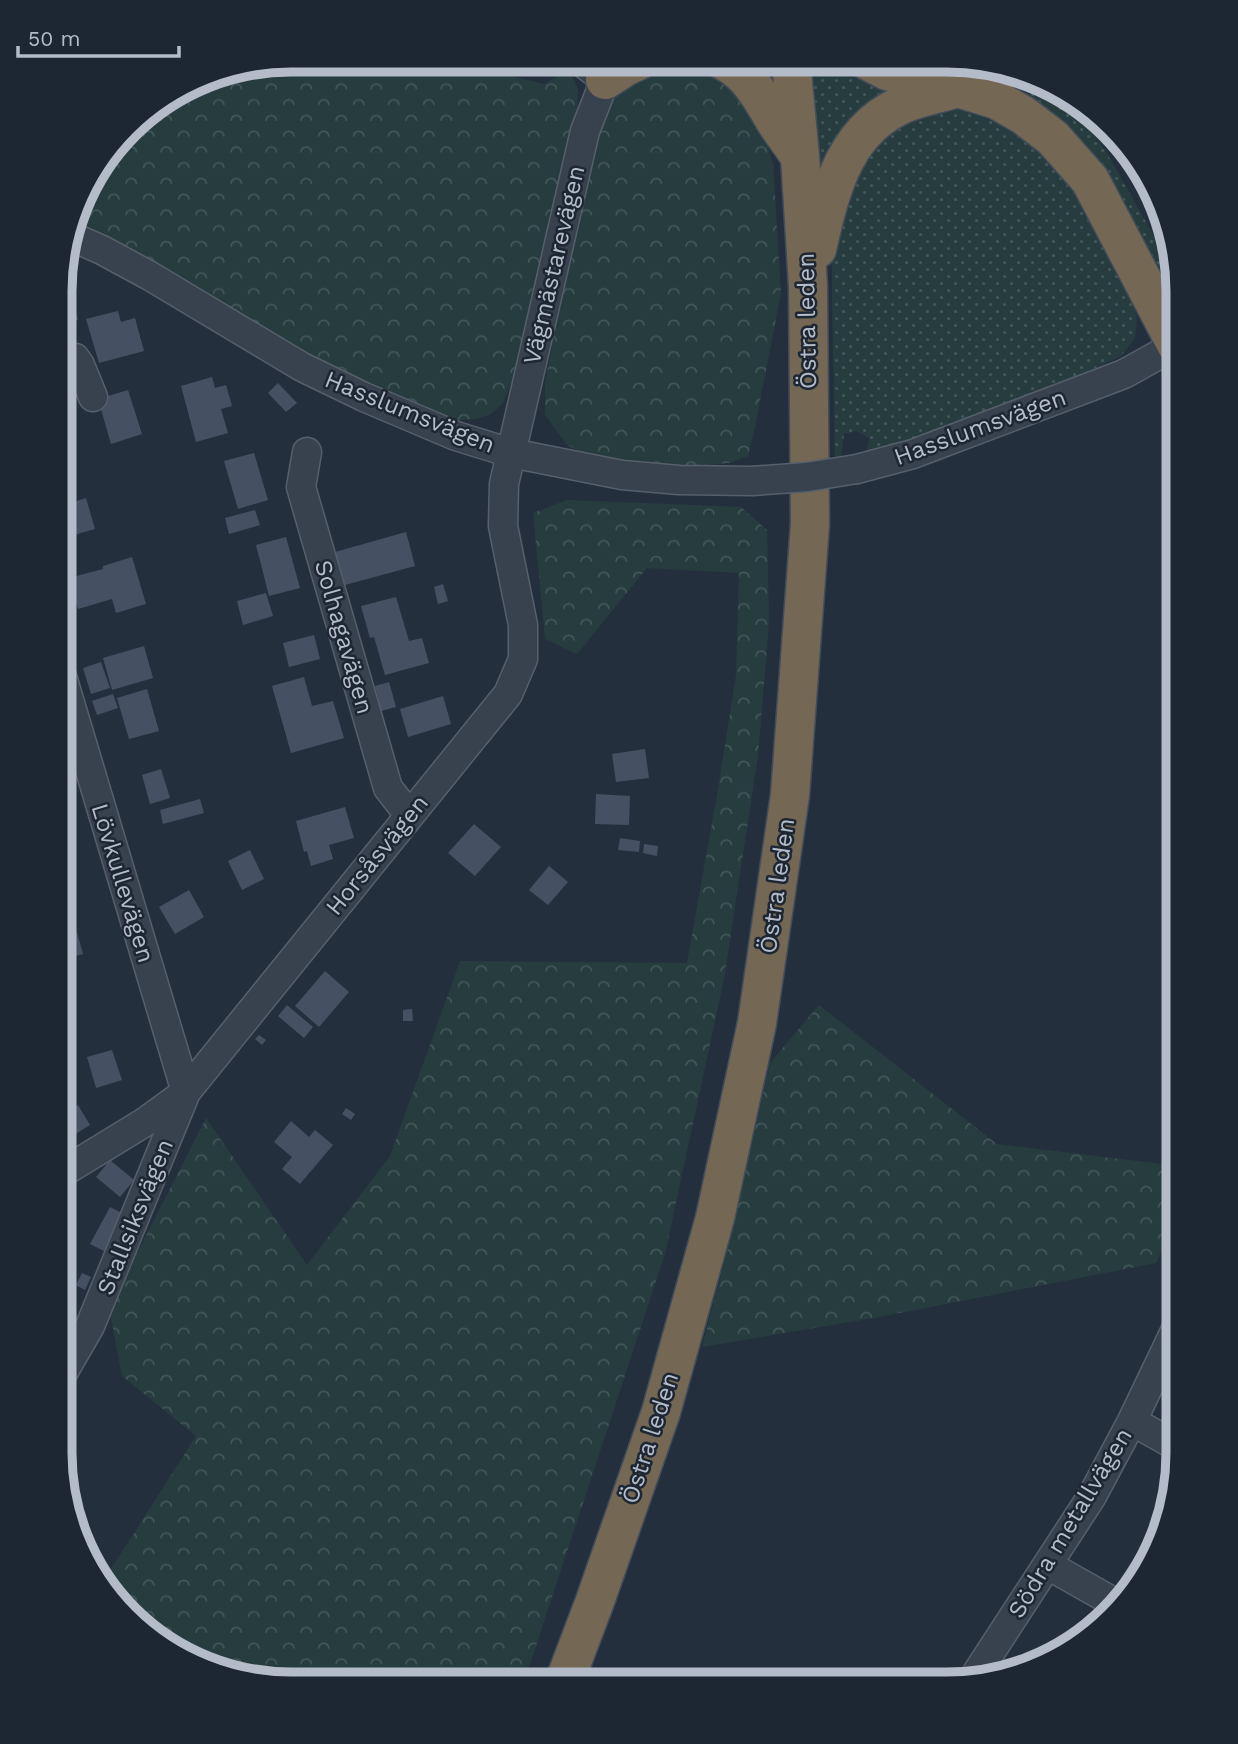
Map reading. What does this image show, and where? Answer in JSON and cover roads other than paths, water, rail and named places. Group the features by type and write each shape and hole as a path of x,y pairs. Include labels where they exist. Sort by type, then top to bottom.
{"highway":[{"path":"740,72 759,93 800,156"},
{"name":"Östra leden","path":"568,1672 661,1412 715,1219 757,1023 790,795 810,524 808,286 792,72"},
{"path":"891,72 997,100 1054,138 1090,180 1166,322"},
{"path":"808,286 840,166 863,133 884,115 909,102 958,88"}],"street":[{"name":"Vägmästarevägen","path":"511,453 597,72"},
{"name":"Hasslumsvägen","path":"78,240 150,276 302,367 364,397 456,436 511,453 622,475 679,480 752,481 807,477 857,469 913,454 1129,381 1166,354"},
{"path":"72,358 80,365 93,397"},
{"name":"Solhagavägen","path":"307,452 301,487 388,788 409,815"},
{"name":"Horsåsvägen","path":"72,1167 186,1092 508,694 523,659 523,625 503,526 504,484 511,453"},
{"name":"Lövkullevägen","path":"72,710 186,1092"},
{"name":"Stallsiksvägen","path":"72,1357 90,1326 186,1092"},
{"name":"Södra metallvägen","path":"979,1670 1092,1496 1166,1350"},
{"path":"1132,1421 1166,1440"},
{"path":"1048,1565 1110,1600"}]}
